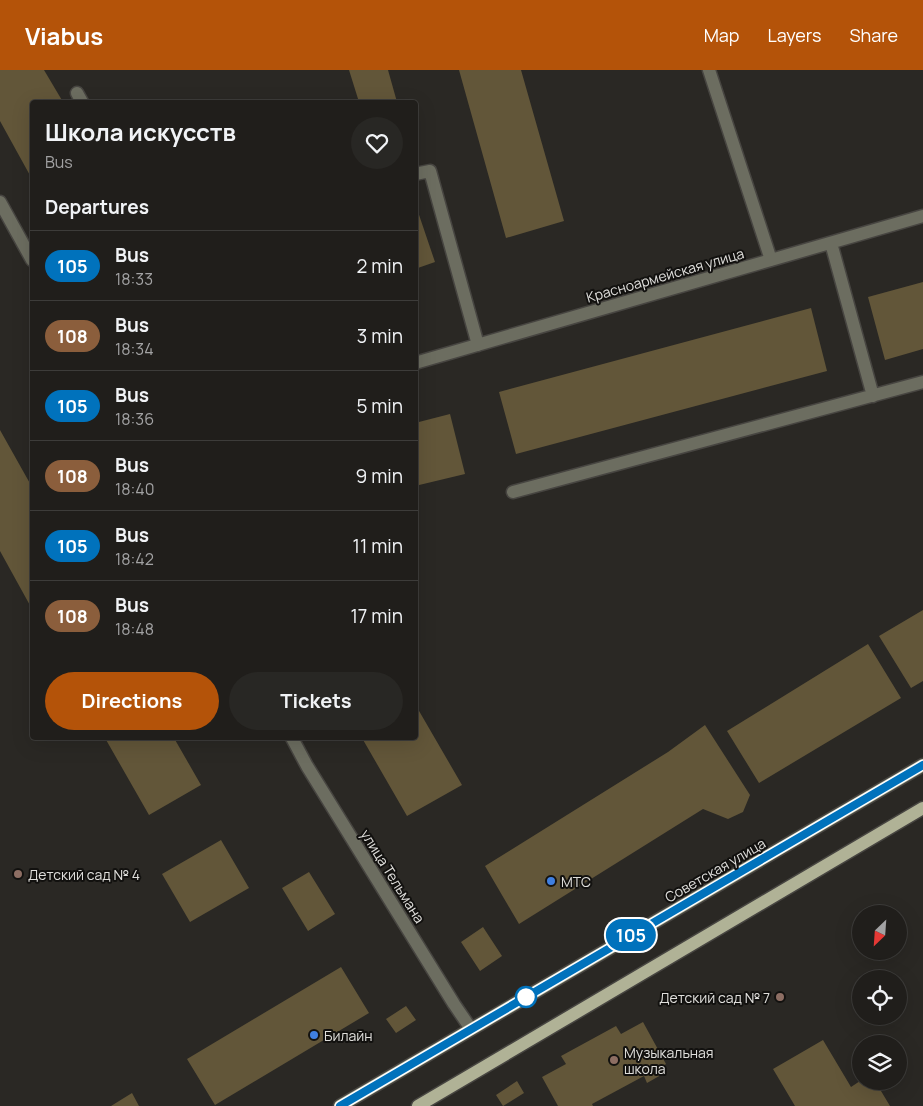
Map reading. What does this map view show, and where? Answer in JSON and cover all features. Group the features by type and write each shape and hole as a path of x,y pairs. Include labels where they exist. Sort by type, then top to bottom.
{"main road":[{"name":"Советская улица","path":"340,1106 923,765"},
{"path":"418,1106 923,808"}],"street":[{"path":"709,70 771,260"},
{"path":"418,173 430,170 478,345"},
{"path":"0,202 30,256"},
{"name":"Красноармейская улица","path":"418,362 923,216"},
{"path":"831,243 872,396"},
{"path":"513,492 923,382"},
{"name":"улица Тельмана","path":"293,740 307,766 471,1029"}],"building":[{"path":"0,70 44,70 62,100 30,100 30,175 0,121"},
{"path":"349,70 388,70 396,100 358,100"},
{"path":"459,70 521,70 564,221 506,238"},
{"path":"418,212 435,262 418,268"},
{"path":"923,282 923,349 885,360 868,297"},
{"path":"811,308 827,371 516,454 499,392"},
{"path":"450,414 465,474 418,485 418,422"},
{"path":"0,430 30,483 30,605 0,551"},
{"path":"923,610 923,681 911,688 879,636"},
{"path":"868,644 901,698 759,783 727,731"},
{"path":"418,709 462,785 407,816 363,740 418,740"},
{"path":"705,725 750,795 743,812 728,819 703,809 519,924 485,866 668,752"},
{"path":"106,740 175,740 201,785 149,815"},
{"path":"221,840 249,888 190,922 162,874"},
{"path":"309,872 335,914 308,931 282,888"},
{"path":"483,927 502,956 480,971 461,942"},
{"path":"341,967 369,1013 215,1105 187,1059"},
{"path":"406,1006 416,1020 396,1033 386,1019"},
{"name":"Музыкальная школа","path":"643,1022 666,1064 658,1069 661,1075 647,1083 644,1076 592,1104 593,1106 558,1106 542,1077 566,1064 561,1056 616,1026 621,1034"},
{"path":"823,1040 852,1086 852,1090 880,1090 890,1106 795,1106 773,1069"},
{"path":"517,1081 524,1093 503,1106 496,1095"},
{"path":"132,1093 139,1106 111,1106"}],"bus line":[{"name":"105","path":"340,1106 923,765"}],"place":[{"name":"Детский сад № 4","path":"18,874"},
{"name":"МТС","path":"551,881"},
{"name":"Детский сад № 7","path":"780,997"},
{"name":"Билайн","path":"314,1035"},
{"name":"Музыкальная школа","path":"614,1060"}]}
